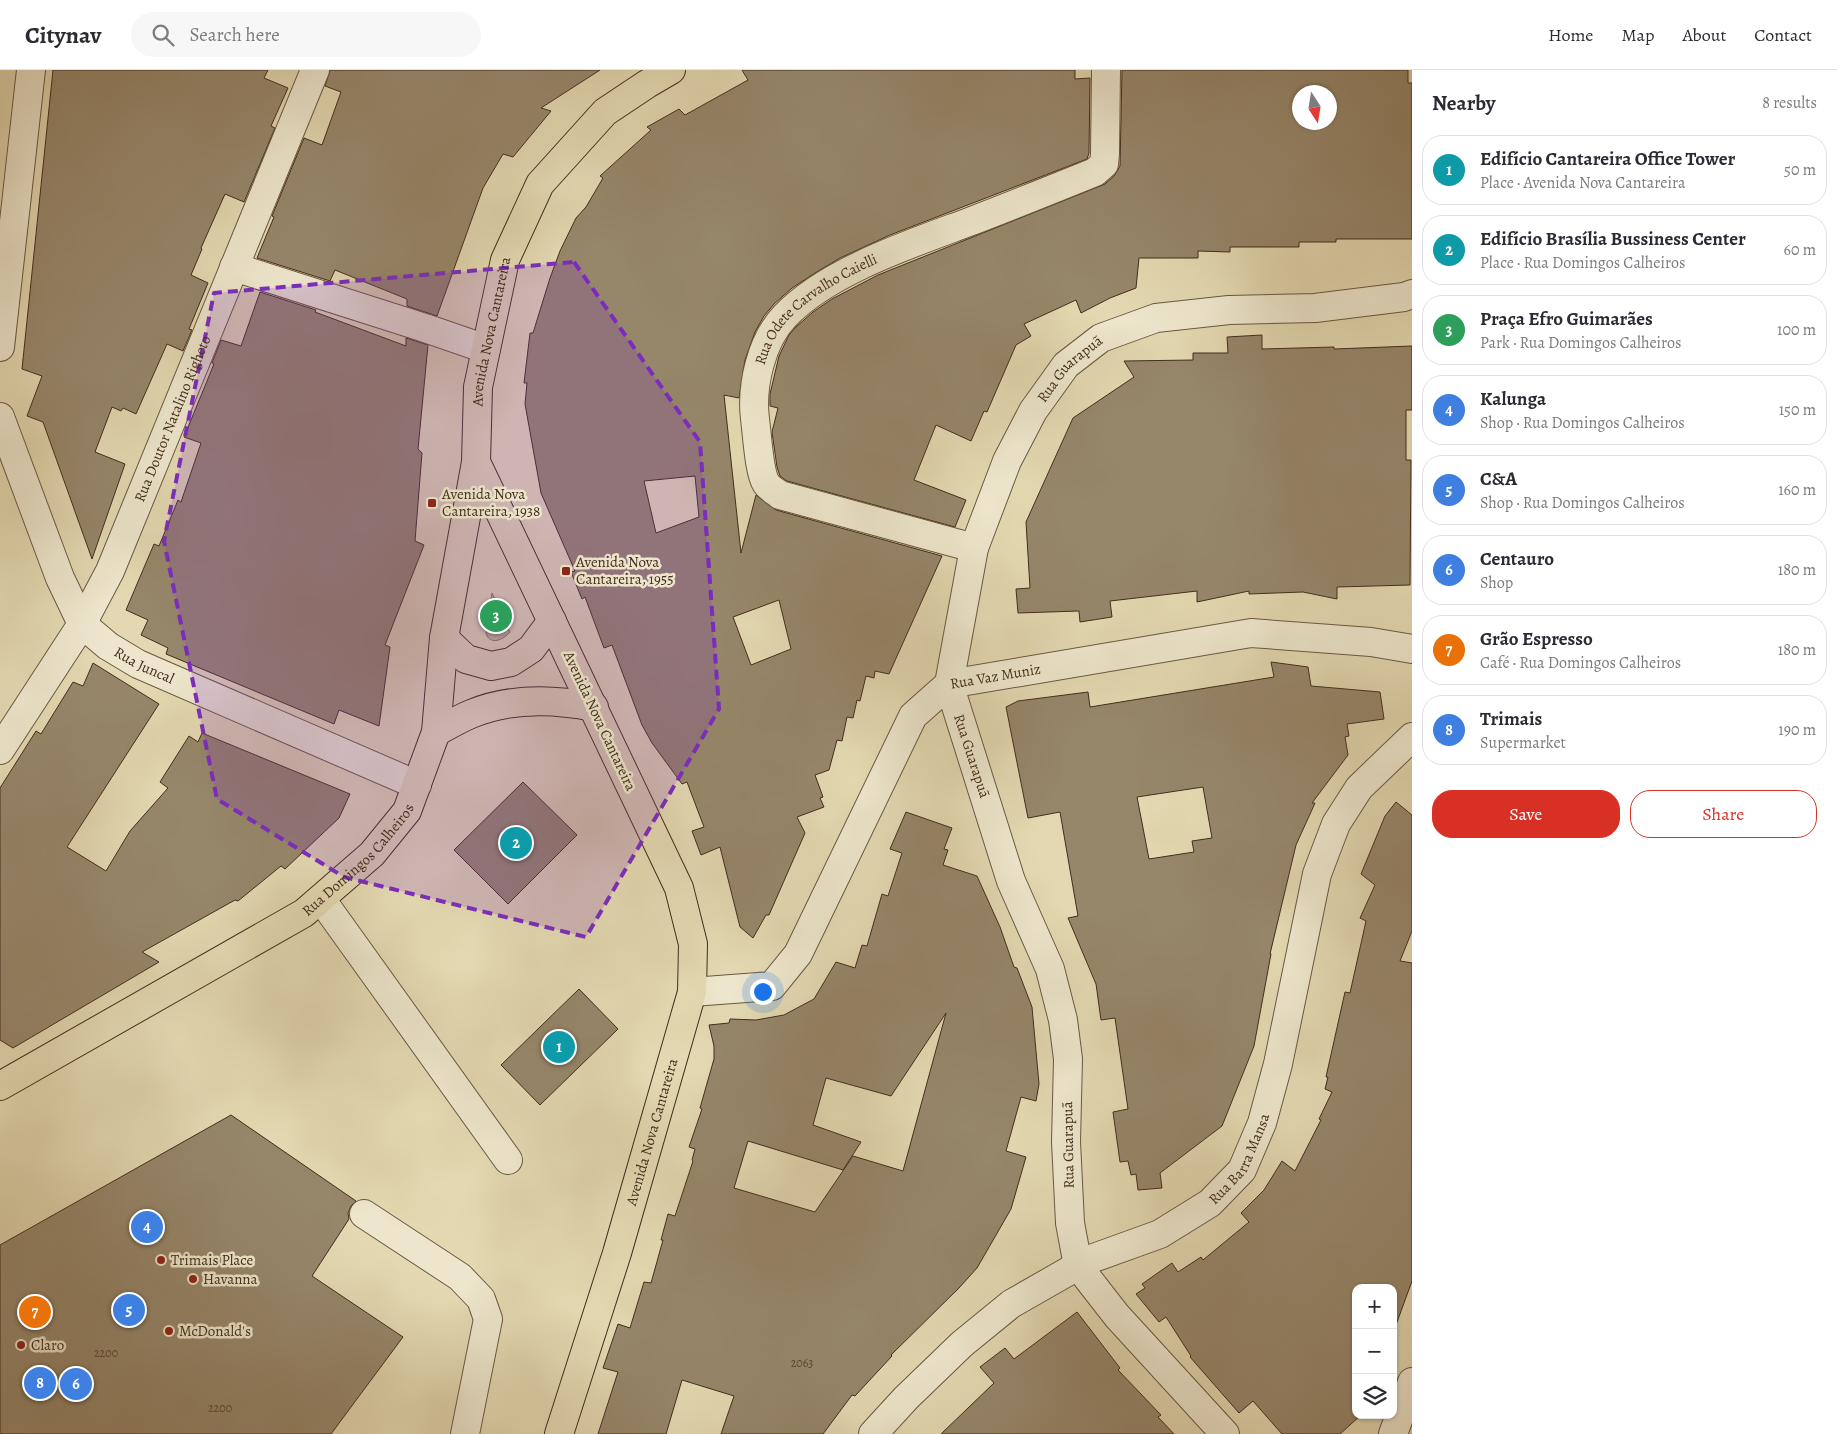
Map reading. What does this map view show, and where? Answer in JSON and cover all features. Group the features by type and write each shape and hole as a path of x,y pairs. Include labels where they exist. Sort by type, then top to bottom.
{"main road":[{"name":"Avenida Nova Cantareira","path":"560,1434 617,1253 692,992 692,944 679,888 476,462 478,387 505,260 540,184 605,112 646,84 671,70"},
{"name":"Rua Domingos Calheiros","path":"0,1086 304,914 372,854 407,811 436,732 444,638 476,462"},
{"path":"444,638 466,659 491,666 511,662 531,649 552,621"},
{"path":"436,732 471,713 505,704 550,701 568,702 594,708"}],"street":[{"path":"0,347 31,70"},
{"name":"Rua Doutor Natalino Righeto","path":"0,750 82,624 110,572 315,70"},
{"name":"Rua Odete Carvalho Caielli","path":"974,548 780,495 766,483 760,456 754,408 756,376 771,336 784,317 805,298 836,279 894,249 970,222 1095,172 1104,164 1106,70"},
{"path":"234,267 415,324 486,349"},
{"name":"Rua Guarapuã","path":"1225,1434 1117,1316 1078,1266 1070,1223 1066,1142 1068,1059 1063,1020 1050,969 1011,881 949,684 974,548 1007,461 1033,411 1066,365 1101,338 1156,318 1229,310 1315,308 1404,297 1412,294"},
{"name":"Rua Juncal","path":"0,417 60,578 82,624 108,646 138,664 417,785"},
{"name":"Rua Vaz Muniz","path":"692,992 772,986 798,954 913,716 949,684 1251,633 1371,642 1412,649"},
{"name":"Rua Barra Mansa","path":"873,1434 906,1398 962,1344 1011,1304 1088,1260 1160,1234 1210,1203 1242,1170 1262,1123 1278,1064 1317,874 1336,824 1359,788 1412,737"},
{"path":"321,899 508,1160"},
{"path":"364,1214 460,1276 481,1299 488,1319 465,1434"},
{"path":"1393,1434 1412,1382"}],"highlighted area":[{"path":"574,262 700,442 719,709 586,937 344,877 217,799 164,541 214,293"}],"shaded area":[{"path":"492,593 510,632 494,641 486,633"}],"building":[{"path":"53,70 268,70 264,78 288,88 271,126 275,128 244,202 225,194 201,248 191,275 208,283 189,329 192,330 183,351 167,344 136,414 123,408 121,411 112,407 95,452 125,464 92,559 43,422 27,416 42,376 22,369"},
{"path":"330,70 600,70 541,108 551,111 513,157 503,154 483,188 437,316 407,306 407,299 335,270 330,281 257,258 304,138 322,145 341,92 325,86"},
{"path":"742,70 1075,70 1075,79 1090,78 1089,153 1087,159 890,235 840,258 815,273 792,288 764,316 755,332 745,360 739,398 724,395 741,553 756,495 776,510 942,556 889,674 875,671 874,678 866,676 860,701 857,700 853,718 847,717 842,741 837,740 829,770 815,775 823,797 820,798 824,807 797,817 805,833 769,915 766,915 753,938 740,927 720,847 701,855 692,831 704,827 687,782 682,784 652,743 642,725 612,645 604,648 585,597 582,599 571,572 575,571 541,493 525,404 527,383 524,383 530,333 533,333 550,278 560,251 576,218 586,207 603,178 600,176 651,130 647,127 679,109 685,115 748,80","holes":["695,476 699,517 656,533 644,481","779,600 791,649 751,665 733,617"]},
{"path":"1122,70 1408,70 1408,83 1412,83 1412,239 1336,239 1336,242 1299,242 1299,247 1230,247 1230,252 1198,251 1198,258 1139,258 1136,288 1110,298 1081,313 1076,300 1024,324 1031,336 1016,345 987,412 984,411 971,441 936,425 914,480 966,500 955,527 787,481 780,476 772,432 778,408 770,406 770,394 779,356 789,335 796,327 832,299 878,275 1105,184 1114,176 1120,166"},
{"path":"260,292 316,310 315,312 406,346 406,338 428,345 418,449 422,453 415,541 424,545 385,645 390,647 379,726 339,710 334,724 166,654 168,648 141,635 148,620 126,610 154,544 159,546 178,500 181,502 201,443 184,437 214,364 212,363 221,340 241,346"},
{"path":"1262,335 1262,349 1412,346 1412,410 1406,410 1406,460 1411,460 1410,585 1337,587 1337,599 1303,592 1249,594 1249,591 1197,602 1197,591 1110,601 1112,617 1080,622 1079,611 1018,613 1016,589 1030,588 1026,522 1073,418 1134,377 1124,361 1193,360 1193,353 1228,353 1227,337"},
{"path":"1271,662 1308,667 1311,686 1380,692 1384,719 1347,724 1349,736 1345,737 1348,755 1312,803 1315,803 1296,845 1270,954 1254,1046 1222,1126 1160,1173 1162,1188 1138,1190 1136,1174 1131,1175 1128,1161 1120,1162 1113,1112 1128,1109 1115,1018 1101,1020 1096,984 1068,918 1078,916 1060,812 1028,818 1006,707 1018,701 1088,692 1090,707 1274,677","holes":["1203,787 1212,838 1192,841 1194,852 1149,859 1137,797"]},
{"path":"93,663 159,704 67,847 106,871 130,831 168,788 160,782 189,736 198,742 202,733 350,794 339,818 285,869 281,866 238,901 235,900 142,952 159,962 13,1048 0,1040 0,788 36,731 41,734 73,682 83,686"},
{"path":"523,782 577,835 508,904 454,850"},
{"path":"1396,802 1412,815 1412,931 1400,961 1412,963 1412,1281 1397,1322 1397,1284 1352,1284 1352,1419 1357,1419 1340,1434 1282,1434 1253,1401 1239,1413 1190,1357 1166,1317 1159,1322 1136,1294 1145,1288 1142,1284 1172,1263 1178,1272 1201,1257 1203,1260 1249,1222 1241,1213 1264,1190 1282,1161 1295,1171 1321,1120 1319,1119 1332,1092 1325,1089 1328,1077 1326,1077 1345,992 1350,993 1366,921 1360,918 1375,885 1361,874 1385,816"},
{"path":"906,812 952,828 944,849 948,850 943,865 977,876 1032,1007 1039,1084 1036,1101 1021,1097 1006,1151 1026,1157 1011,1209 977,1268 891,1355 855,1396 852,1395 823,1434 721,1434 734,1396 682,1380 666,1434 598,1434 618,1372 603,1368 618,1324 630,1328 644,1282 651,1283 668,1214 675,1216 693,1161 695,1149 689,1147 702,1109 700,1108 714,1059 714,1046 709,1025 729,1023 730,1019 756,1020 784,1015 814,999 836,962 855,968 862,945 867,946 882,894 888,896 902,853 890,849","holes":["946,1013 903,1171 853,1156 815,1212 734,1188 748,1141 843,1170 861,1142 813,1125 826,1078 891,1096"]},
{"path":"579,989 618,1029 540,1105 501,1065"},
{"name":"Trimais Place","path":"231,1115 356,1201 348,1213 349,1219 312,1276 403,1337 331,1434 0,1434 0,1245"},
{"path":"1077,1312 1120,1368 1118,1370 1161,1415 1158,1417 1174,1434 941,1434 994,1383 980,1367 1005,1348 1014,1359"}],"place":[{"name":"Avenida Nova Cantareira, 1938","path":"432,503"},
{"name":"Avenida Nova Cantareira, 1955","path":"566,571"},
{"name":"Praça Efro Guimarães","path":"496,616"},
{"name":"Edifício Brasília Bussiness Center","path":"516,843"},
{"name":"Edifício Cantareira Office Tower","path":"559,1047"},
{"name":"Kalunga","path":"147,1227"},
{"name":"Trimais Place","path":"161,1260"},
{"name":"Havanna","path":"193,1279"},
{"name":"C&A","path":"129,1310"},
{"name":"Grão Espresso","path":"35,1312"},
{"name":"McDonald's","path":"169,1331"},
{"name":"Claro","path":"21,1345"},
{"name":"Trimais","path":"40,1383"},
{"name":"Centauro","path":"76,1384"}]}
